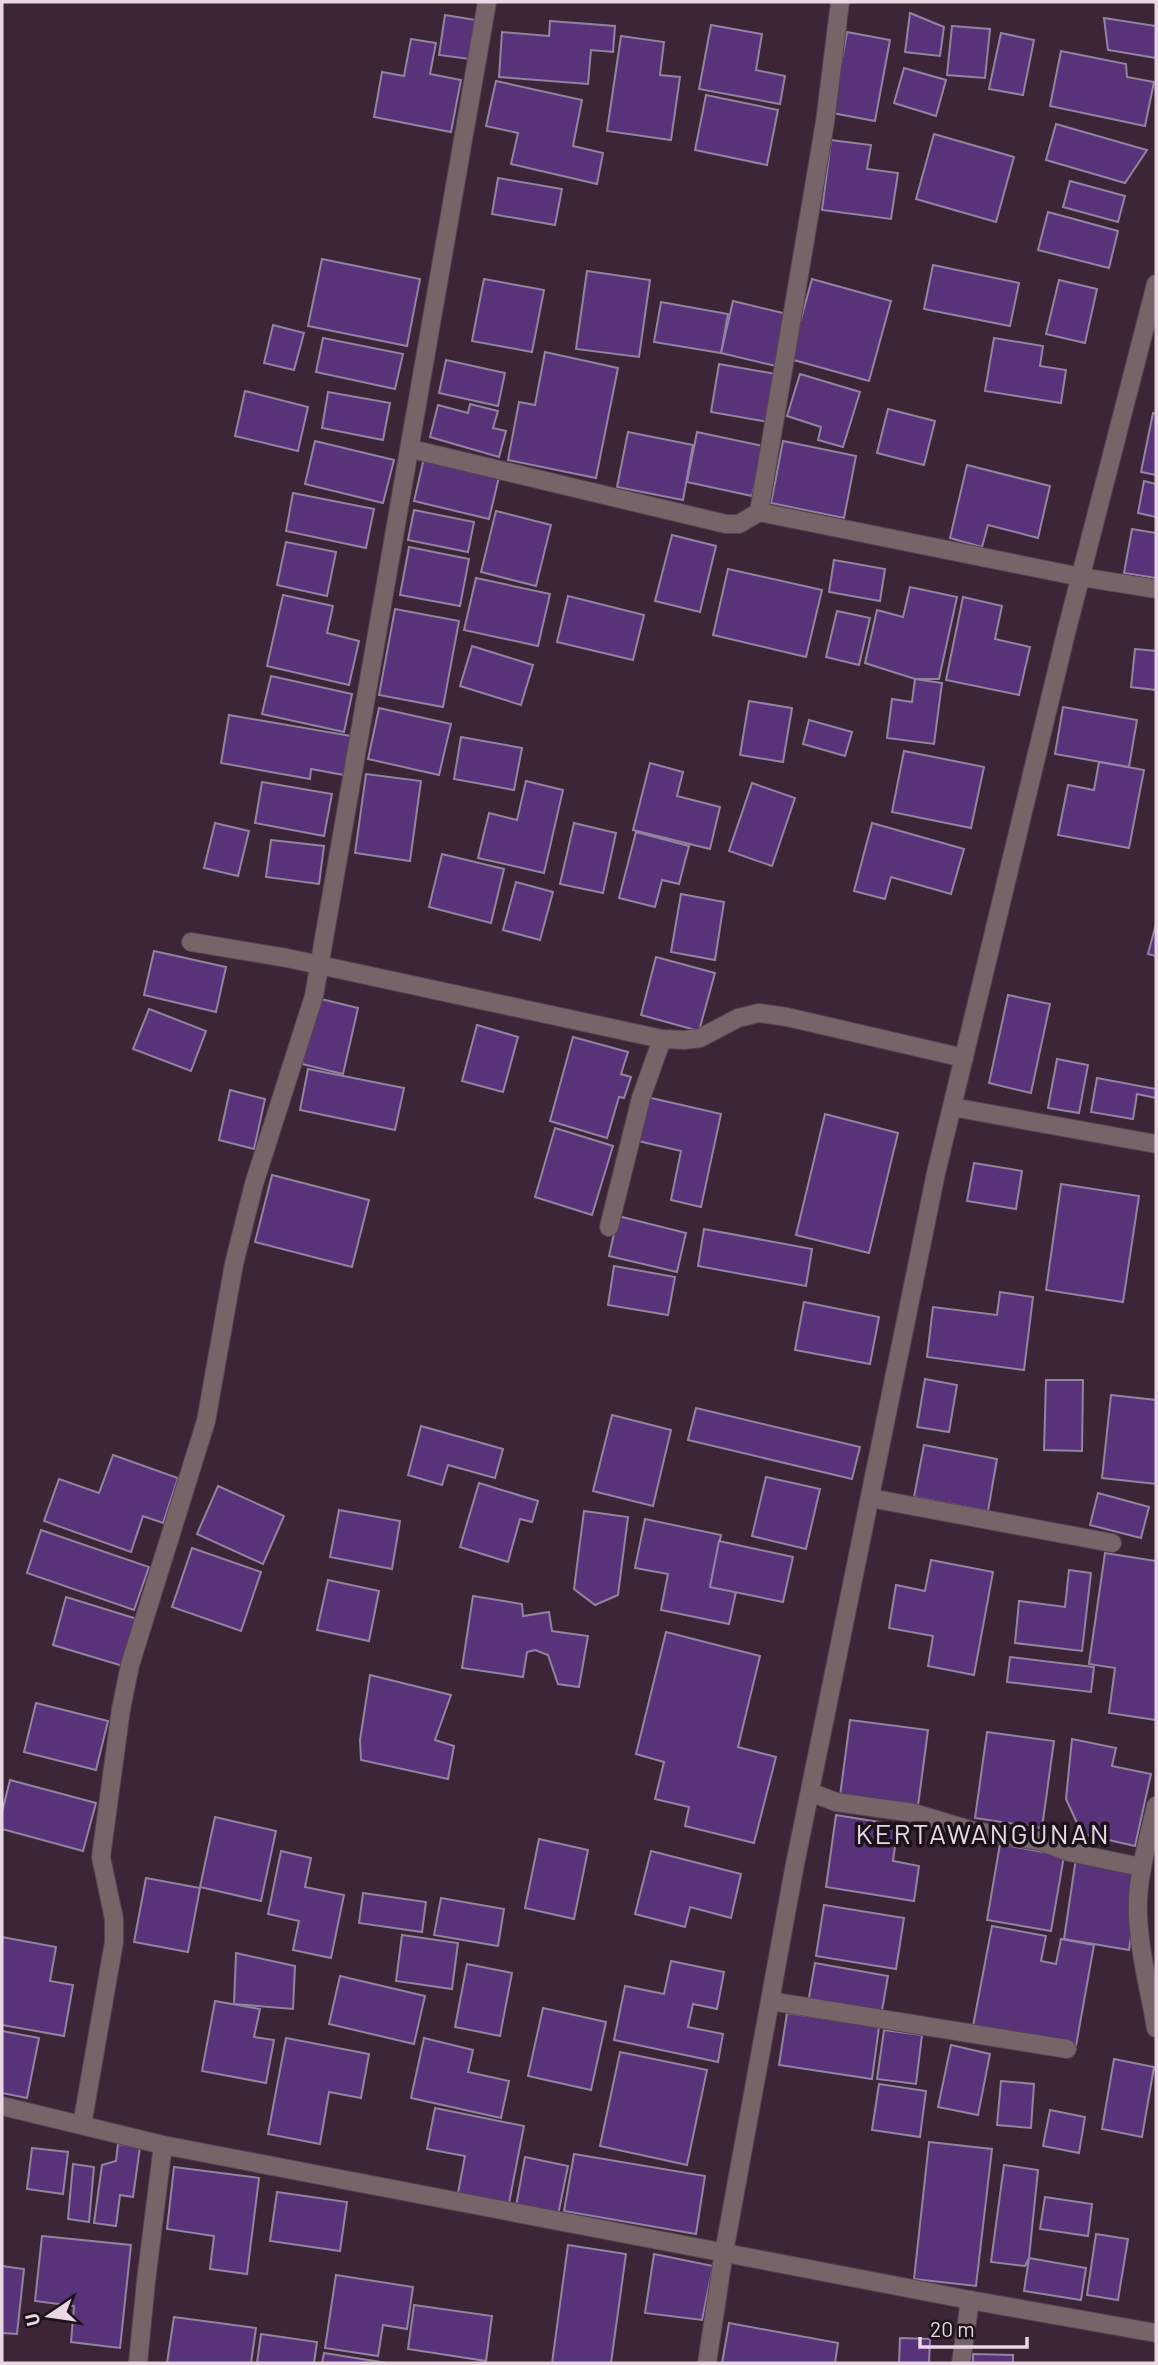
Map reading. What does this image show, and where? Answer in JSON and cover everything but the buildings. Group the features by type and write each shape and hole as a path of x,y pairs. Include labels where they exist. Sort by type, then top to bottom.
{"street":[{"path":"82,2125 114,1942 114,1919 101,1857 121,1709 130,1665 201,1439 234,1264 247,1211 314,996 487,2"},
{"path":"759,512 825,122 840,2"},
{"path":"708,2363 770,2001 810,1792 936,1173 1081,577 1156,284"},
{"path":"411,449 726,524 739,524 759,512 1081,577 1156,589"},
{"path":"191,942 320,966 662,1039 700,1038 738,1018 759,1013 788,1017 964,1058"},
{"path":"608,1227 641,1098 662,1039"},
{"path":"952,1107 1156,1144"},
{"path":"870,1498 1112,1543"},
{"path":"810,1792 836,1802 914,1813 974,1831 1040,1841 1069,1852 1141,1867"},
{"path":"1156,1806 1141,1867 1138,1900 1140,1938 1156,2028"},
{"path":"770,2001 1067,2049"},
{"path":"2,2106 163,2145 970,2300 1156,2333"},
{"path":"138,2363 163,2145"},
{"path":"961,2363 970,2300"}],"district":[{"name":"KERTAWANGUNAN","path":"983,1834"}]}
